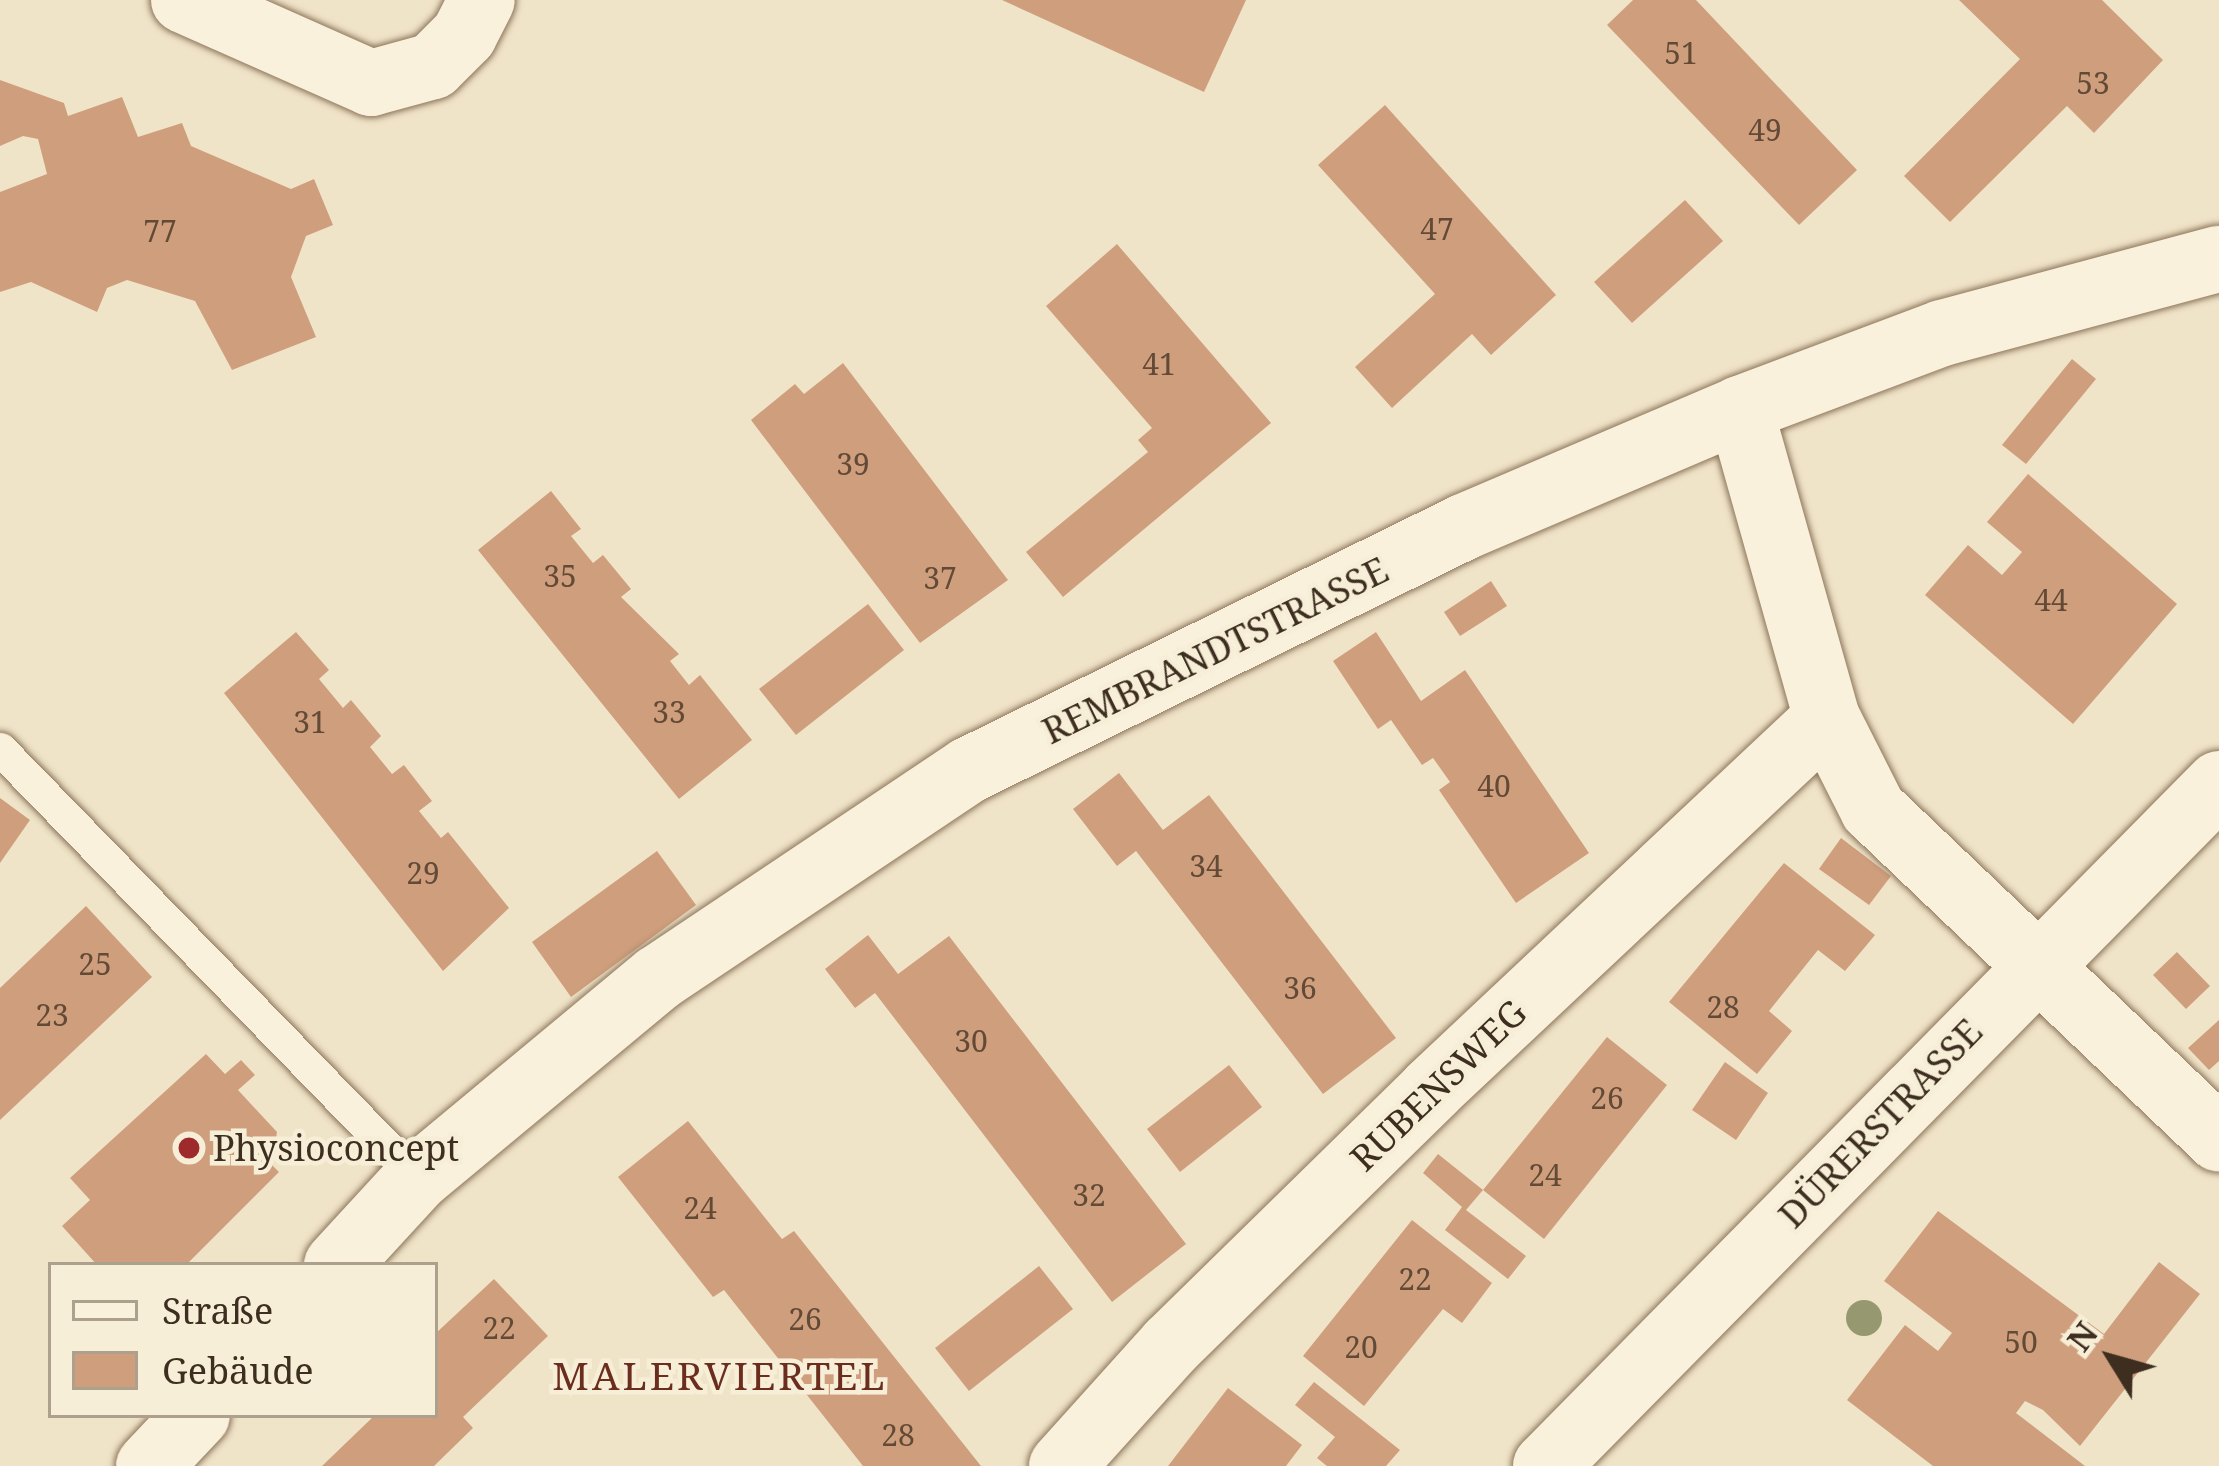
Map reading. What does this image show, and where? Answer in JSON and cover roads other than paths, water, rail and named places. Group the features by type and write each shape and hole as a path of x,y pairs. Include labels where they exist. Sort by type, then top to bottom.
{"street":[{"path":"184,0 370,83 434,66 464,35 482,0"},
{"name":"REMBRANDTSTRASSE","path":"340,1262 417,1178 712,938 969,770 1464,527 1740,409 1942,334 2219,259"},
{"path":"1740,409 1827,718 1873,809 2032,968 2219,1139"},
{"name":"RUBENSWEG","path":"1062,1466 1171,1345 1431,1090 1827,718"},
{"name":"DÜRERSTRASSE","path":"1546,1466 2032,968 2219,784"},
{"path":"149,1466 194,1418"}],"lane":[{"path":"0,749 417,1178"}],"place":[{"name":"Physioconcept","path":"189,1148"}],"district":[{"name":"MALERVIERTEL","path":"720,1375"}]}
